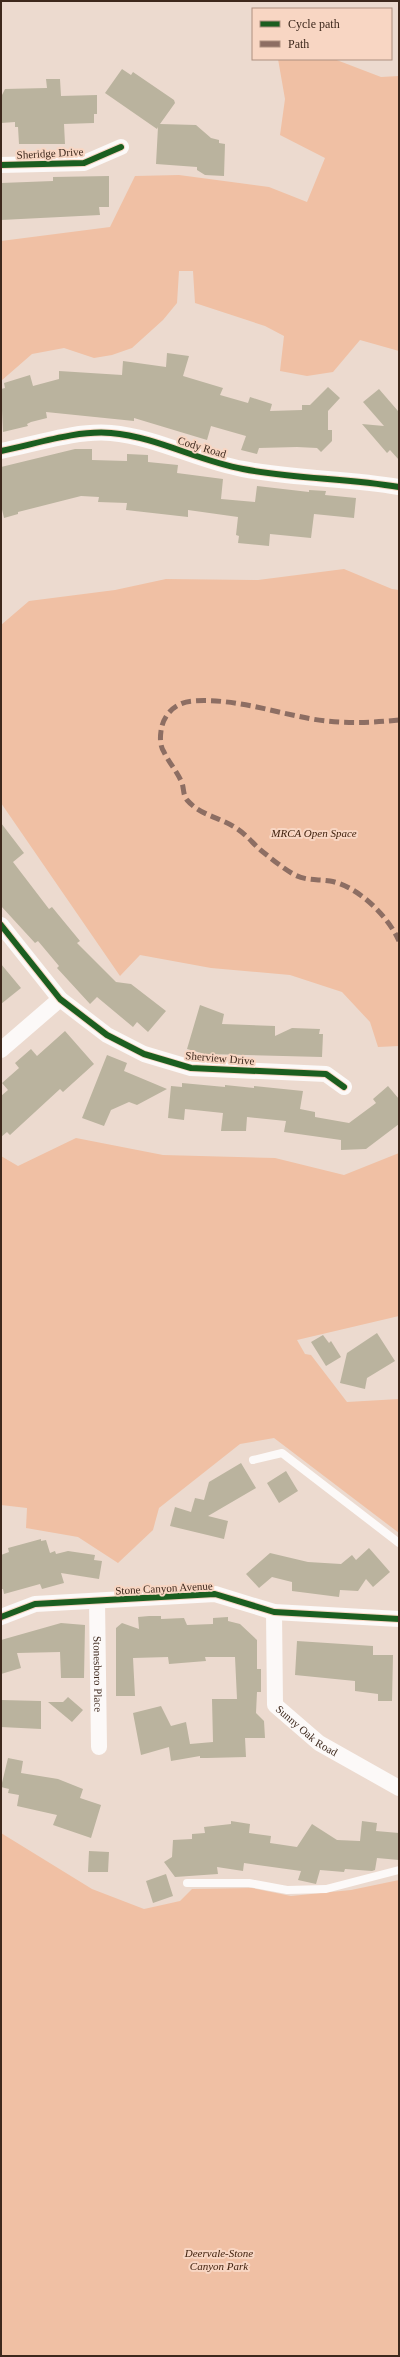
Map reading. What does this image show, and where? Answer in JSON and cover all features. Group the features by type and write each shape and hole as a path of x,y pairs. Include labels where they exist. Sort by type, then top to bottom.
{"street":[{"name":"Sheridge Drive","path":"1,165 84,163 121,147"},
{"name":"Cody Road","path":"1,451 84,434 111,433 138,438 242,469 368,482 399,487"},
{"name":"Sherview Drive","path":"1,925 60,999 107,1035 144,1054 191,1068 326,1074 344,1087"},
{"path":"1,1050 60,999"},
{"name":"Stone Canyon Avenue","path":"1,1617 35,1604 215,1594 274,1612 399,1619"},
{"name":"Stonesboro Place","path":"97,1601 99,1747"},
{"name":"Sunny Oak Road","path":"274,1612 275,1705 319,1743 399,1788"}],"lane":[{"path":"253,1460 282,1453 399,1543"},
{"path":"187,1883 249,1883 287,1890 326,1889 399,1870"}],"green space":[{"path":"278,60 337,60 381,77 399,76 399,351 360,340 333,372 307,376 280,371 284,336 265,326 195,303 193,271 179,271 177,303 163,320 132,348 112,355 94,358 64,348 32,354 1,381 1,241 110,227 135,176 179,175 269,187 307,202 325,158 280,135 285,99"},
{"name":"MRCA Open Space","path":"344,569 392,589 399,590 399,1046 378,1047 370,1022 342,992 290,975 211,968 140,955 120,976 1,803 1,625 29,601 115,590 166,579 258,580"},
{"path":"76,1138 163,1155 275,1158 344,1175 399,1153 399,1316 297,1340 305,1354 311,1355 347,1402 399,1399 399,1533 274,1438 240,1444 159,1508 153,1530 118,1563 78,1537 26,1528 27,1508 1,1505 1,1156 18,1166"},
{"name":"Deervale-Stone Canyon Park","path":"1,1833 92,1889 144,1909 180,1901 192,1889 252,1888 291,1896 351,1890 399,1880 399,2356 1,2356"}],"building":[{"path":"122,69 131,75 133,72 174,100 175,103 160,124 196,125 211,138 219,140 219,143 225,144 224,176 205,175 197,170 197,167 156,164 158,127 157,129 105,93"},
{"path":"46,79 60,79 61,96 97,95 97,114 94,114 94,123 64,124 65,144 19,144 18,127 15,127 15,122 1,123 1,97 5,89 47,88"},
{"path":"109,176 109,207 99,207 100,215 1,220 1,183 53,181 53,177"},
{"path":"167,353 189,356 183,376 223,388 220,395 248,403 250,397 272,404 270,411 302,410 302,405 310,405 328,387 340,398 328,411 328,430 332,430 332,441 321,452 317,448 259,448 257,454 241,450 246,436 211,426 207,440 134,418 134,421 46,412 47,418 31,422 27,424 28,426 3,432 1,389 5,388 4,383 30,375 33,386 59,379 59,371 122,375 123,361 166,367"},
{"path":"379,389 398,411 399,460 390,450 387,453 362,424 384,426 363,402"},
{"path":"75,449 92,449 92,460 127,461 127,454 148,455 148,462 178,465 177,473 223,479 221,499 255,502 257,486 309,492 309,490 326,491 325,495 356,498 354,518 314,514 311,538 270,534 269,546 238,543 239,536 236,535 238,517 188,510 188,517 126,510 127,503 98,502 99,497 81,496 18,512 18,514 4,518 1,505 1,467"},
{"path":"1,823 24,853 13,862 49,909 52,907 80,941 77,943 116,982 131,984 166,1011 148,1032 137,1022 133,1027 97,997 90,1004 57,968 59,966 38,941 35,943 1,906"},
{"path":"1,964 21,988 1,1004"},
{"path":"200,1005 224,1014 222,1024 275,1026 275,1036 292,1028 320,1029 319,1034 323,1034 322,1057 205,1054 187,1049"},
{"path":"65,1031 94,1064 63,1092 60,1089 10,1135 7,1132 1,1137 1,1096 8,1090 2,1083 19,1068 15,1063 31,1049 37,1056"},
{"path":"107,1055 127,1063 124,1071 167,1089 137,1105 129,1102 111,1110 104,1126 82,1118"},
{"path":"182,1083 225,1087 225,1085 254,1088 254,1086 303,1091 300,1109 315,1112 315,1117 349,1123 376,1103 373,1099 388,1086 399,1099 399,1124 366,1149 341,1150 341,1140 284,1132 286,1121 247,1117 246,1131 221,1131 223,1113 185,1109 184,1120 168,1118 171,1086 182,1087"},
{"path":"377,1333 395,1361 367,1378 365,1389 340,1383 347,1353"},
{"path":"323,1335 329,1343 331,1341 341,1357 326,1366 311,1342"},
{"path":"241,1463 256,1488 208,1516 228,1521 224,1539 170,1526 175,1507 191,1512 195,1498 204,1500 209,1482"},
{"path":"286,1471 298,1491 279,1503 267,1483"},
{"path":"41,1539 41,1541 46,1540 50,1553 55,1551 56,1554 68,1551 95,1555 94,1560 102,1561 99,1579 61,1573 64,1583 42,1589 40,1584 4,1594 3,1589 1,1589 1,1555 9,1552 8,1548"},
{"path":"369,1548 390,1572 373,1587 366,1579 358,1591 340,1590 339,1597 292,1591 292,1582 272,1577 259,1588 246,1574 270,1553 308,1562 341,1564 352,1555 356,1560"},
{"path":"161,1616 161,1619 184,1618 187,1625 213,1624 213,1618 228,1617 228,1621 240,1624 257,1640 257,1669 261,1669 261,1692 257,1692 256,1713 264,1721 265,1738 245,1738 246,1757 200,1758 200,1756 171,1761 169,1747 141,1755 133,1713 161,1706 171,1726 186,1722 190,1744 213,1742 212,1699 237,1699 235,1657 205,1657 206,1661 169,1664 168,1657 133,1658 135,1696 116,1696 116,1628 122,1623 139,1629 138,1617"},
{"path":"61,1623 85,1625 84,1678 61,1678 60,1652 17,1653 21,1668 1,1674 1,1640"},
{"path":"297,1641 373,1646 373,1655 393,1655 392,1701 378,1701 378,1694 355,1691 355,1681 295,1675"},
{"path":"68,1697 83,1710 72,1722 48,1702 63,1702"},
{"path":"1,1700 41,1701 41,1729 1,1727"},
{"path":"8,1758 23,1761 21,1773 58,1779 83,1789 80,1798 101,1805 91,1838 53,1825 57,1815 17,1806 19,1795 8,1793 9,1789 1,1787"},
{"path":"231,1821 250,1824 249,1833 271,1836 270,1843 297,1847 312,1824 337,1840 360,1841 362,1821 377,1823 376,1831 399,1833 399,1860 377,1858 375,1870 372,1871 345,1869 344,1872 320,1870 316,1884 298,1880 301,1871 244,1863 243,1871 217,1867 218,1874 175,1877 164,1862 172,1857 173,1840 192,1839 192,1834 205,1833 204,1827 231,1824"},
{"path":"89,1851 109,1852 108,1872 88,1872"},
{"path":"166,1874 173,1896 153,1903 146,1881"}],"marked path":[{"path":"399,720 334,722 312,719 253,706 223,702 193,701 181,704 171,710 162,725 160,739 163,750 182,783 184,794 192,805 198,810 236,828 267,855 295,875 312,880 330,881 351,889 380,912 394,931 399,941"}],"cycle path":[{"path":"1,165 84,163 121,147"},
{"path":"1,451 56,438 84,434 111,433 145,439 210,461 243,469 282,475 399,487"},
{"path":"1,925 60,999 107,1035 144,1054 191,1068 326,1074 344,1087"},
{"path":"1,1617 35,1604 215,1594 274,1612 399,1619"}]}
